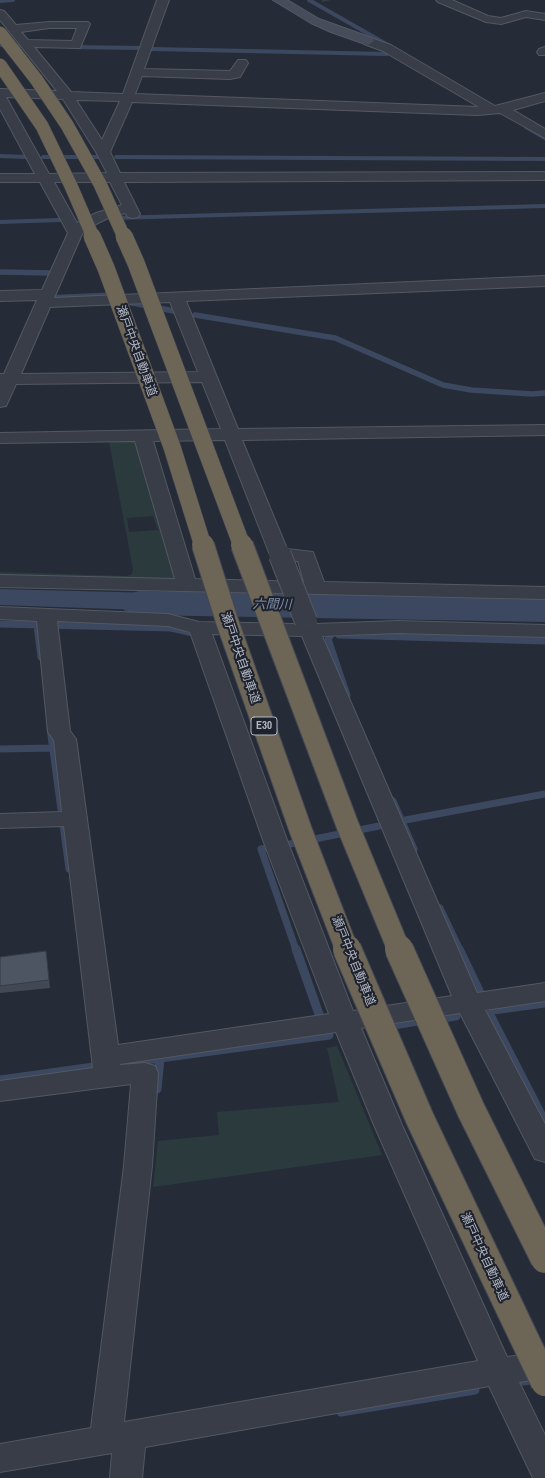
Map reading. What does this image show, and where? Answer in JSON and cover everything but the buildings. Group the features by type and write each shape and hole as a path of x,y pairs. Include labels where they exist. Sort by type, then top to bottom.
{"highway":[{"path":"6,31 67,125 100,184 136,263 347,824 401,955 471,1110 545,1259"},
{"name":"瀬戸中央自動車道","path":"0,65 42,126 71,186 106,268 172,446 227,621 301,831 349,955 420,1119 506,1306 545,1382"}],"street":[{"path":"103,152 138,72 163,0"},
{"path":"279,0 328,28 387,48 545,134"},
{"path":"442,0 486,19 501,21 526,14 545,17"},
{"path":"0,13 6,31 24,42 68,97 103,152 132,211 101,216 81,226 75,233 46,298 5,379 0,402"},
{"path":"6,31 44,25 84,24 76,45 24,42"},
{"path":"138,72 230,75 236,74 242,63"},
{"path":"0,92 68,97 502,110 545,97"},
{"path":"0,97 75,233"},
{"path":"0,123 8,111"},
{"path":"0,178 545,176"},
{"path":"0,296 46,298 176,297 545,281"},
{"path":"176,297 308,626 468,1003 545,1151"},
{"path":"5,379 209,378"},
{"path":"0,438 545,430"},
{"path":"143,437 187,585"},
{"path":"280,555 306,556 316,588"},
{"path":"0,581 545,593"},
{"path":"0,614 47,622 168,620 199,628 308,626 545,631"},
{"path":"47,622 60,732 65,739 65,818 106,1066"},
{"path":"199,628 275,840 344,1020 388,1124 498,1371 545,1469"},
{"path":"0,821 65,818"},
{"path":"0,1091 106,1066 344,1020 545,992"},
{"path":"106,1066 145,1073 138,1166 122,1447"},
{"path":"0,1458 122,1447 498,1371 545,1365"}],"shaded area":[{"path":"132,441 137,443 178,579 0,577 0,572 127,576 132,574 133,569 109,442","holes":["153,516 158,530 129,532 127,518"]},
{"path":"337,1046 382,1155 153,1187 158,1141 219,1135 217,1112 339,1102 327,1048"}],"water":[{"path":"0,589 195,594 200,612 0,605"}],"waterway":[{"path":"0,1 13,0"},
{"path":"309,0 388,45"},
{"path":"0,45 23,46"},
{"path":"71,47 139,48"},
{"path":"152,49 387,54"},
{"path":"526,127 545,138"},
{"path":"0,156 28,157"},
{"path":"43,157 98,157"},
{"path":"116,157 545,159"},
{"path":"113,218 545,206"},
{"path":"0,222 60,220"},
{"path":"0,272 50,273"},
{"path":"46,298 115,295"},
{"path":"127,302 174,311"},
{"path":"195,315 335,338 443,385 471,390 532,394 545,393"},
{"name":"六間川","path":"139,603 545,610"},
{"path":"0,624 171,628 193,633"},
{"path":"37,625 41,657"},
{"path":"331,635 328,639 347,695"},
{"path":"339,635 545,641"},
{"path":"50,728 53,748"},
{"path":"0,749 53,748"},
{"path":"53,748 69,869"},
{"path":"402,821 545,794"},
{"path":"393,801 402,821"},
{"path":"402,821 414,849"},
{"path":"285,845 379,826"},
{"path":"267,848 261,849 296,950"},
{"path":"440,908 460,950"},
{"path":"296,949 320,1017"},
{"path":"459,949 481,995"},
{"path":"493,1010 545,1003"},
{"path":"490,1015 545,1122"},
{"path":"436,1019 456,1016"},
{"path":"387,1026 424,1020"},
{"path":"116,1064 329,1035"},
{"path":"157,1089 160,1059"},
{"path":"0,1080 101,1066"},
{"path":"523,1381 537,1379"},
{"path":"341,1412 475,1390"}]}
